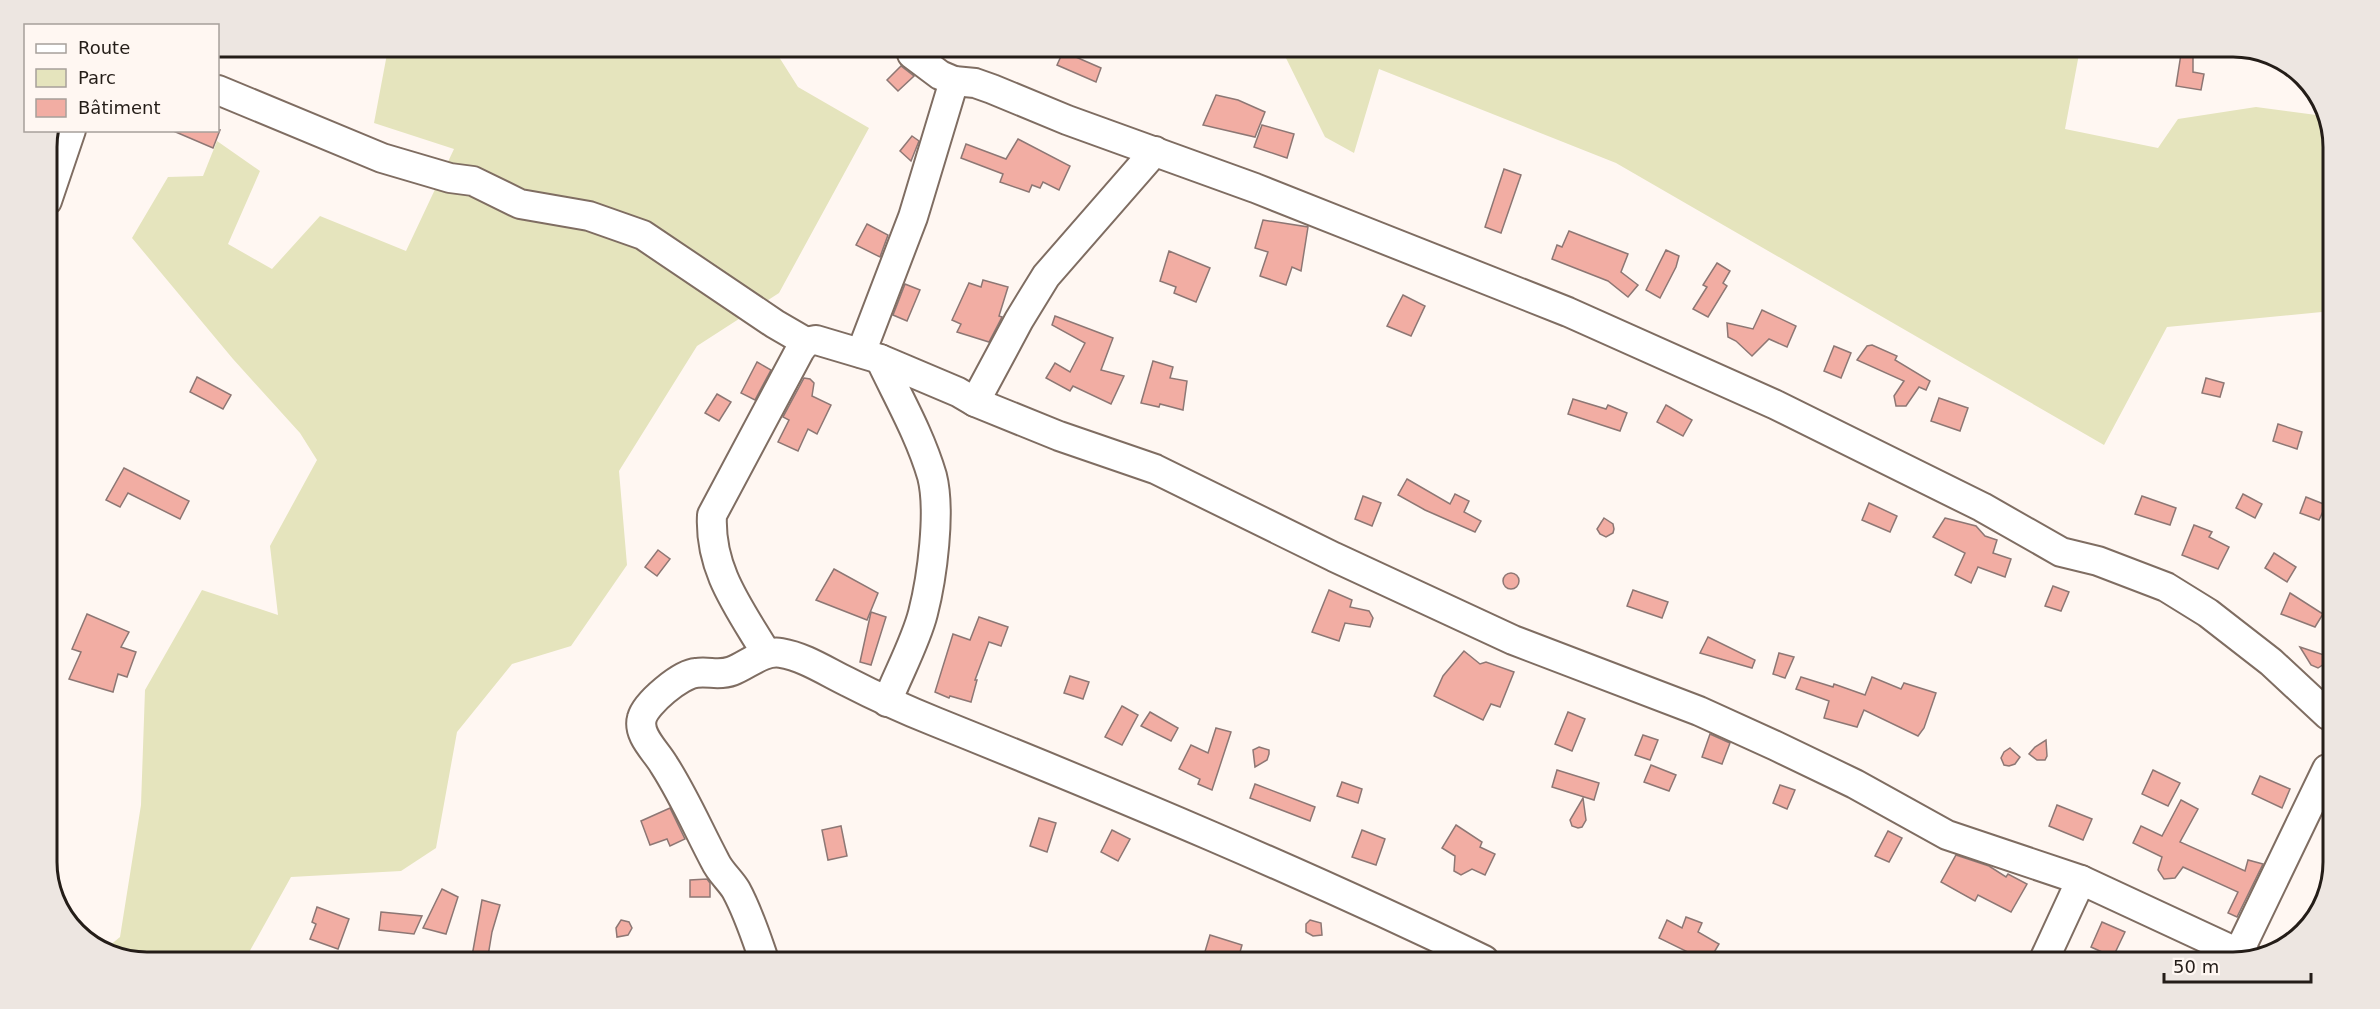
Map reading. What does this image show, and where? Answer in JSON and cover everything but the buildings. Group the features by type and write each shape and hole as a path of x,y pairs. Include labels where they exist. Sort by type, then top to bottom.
{"street":[{"path":"916,57 939,75 954,81 975,83 992,89 1066,120 1255,188 1568,312 1776,405 1982,507 2061,552 2098,561 2166,588 2208,613 2271,662 2323,710"},
{"path":"887,702 923,613 936,509 932,478 921,444 871,356 954,81"},
{"path":"219,90 382,158 450,178 472,181 520,204 589,216 643,235 775,324 806,342 816,340 871,356 1059,436 1155,469 1334,557 1514,640 1699,711 1776,746 1855,784 1947,835 2081,880 2228,952"},
{"path":"57,171 70,132"},
{"path":"975,402 1019,320 1046,276 1155,151"},
{"path":"766,653 724,582 710,537 712,516 806,342"},
{"path":"761,952 748,913 734,887 716,865 692,811 642,732 641,719 645,710 683,677 696,673 714,675 729,672 766,653 779,653 798,658 887,702 1153,810 1410,924 1468,952"},
{"path":"2243,951 2323,779"},
{"path":"2048,952 2081,880"}],"green space":[{"path":"386,57 779,57 798,87 869,128 779,293 697,346 619,471 627,565 571,646 512,664 457,732 436,848 401,871 291,877 249,952 146,952 112,945 120,937 141,805 145,690 202,590 278,615 270,546 317,460 300,433 233,359 132,238 168,177 203,176 217,141 260,171 228,244 272,269 320,216 406,251 454,149 374,123"},
{"path":"1285,57 2078,57 2065,129 2158,148 2178,119 2256,107 2317,115 2323,141 2323,312 2167,327 2104,445 1616,163 1379,69 1354,153 1325,137"}]}
